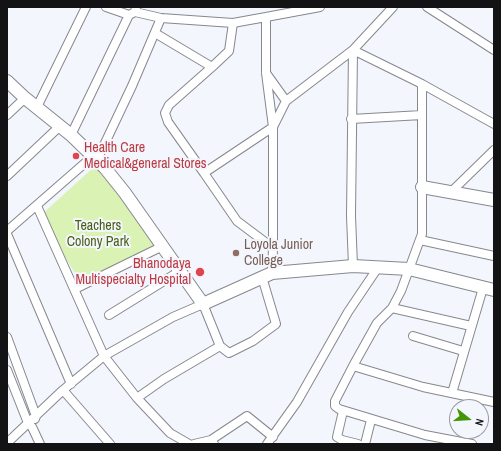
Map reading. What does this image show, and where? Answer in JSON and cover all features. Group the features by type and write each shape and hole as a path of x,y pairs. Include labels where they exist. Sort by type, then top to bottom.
{"street":[{"path":"37,107 86,7"},
{"path":"106,7 133,11 161,18 233,23 320,7"},
{"path":"204,172 273,127 286,101 353,50 393,7"},
{"path":"427,7 494,50"},
{"path":"71,135 133,11"},
{"path":"7,81 71,135 95,158 125,193 203,304 220,346 228,354 253,341 276,324 267,275 273,248 273,127 266,73 266,17"},
{"path":"7,231 95,158 161,18"},
{"path":"233,23 229,51 169,105 165,113 168,122 237,221 273,248"},
{"path":"155,33 212,67"},
{"path":"353,50 422,84 494,124"},
{"path":"353,50 351,216 353,266"},
{"path":"266,73 286,101"},
{"path":"422,84 422,234 401,292 392,308 377,323 335,400 335,406 343,411 425,435 472,444"},
{"path":"7,115 26,98"},
{"path":"352,119 422,115"},
{"path":"7,176 60,126"},
{"path":"452,192 494,150"},
{"path":"422,187 494,200"},
{"path":"37,206 104,356 137,398 170,433 189,444"},
{"path":"7,234 71,384"},
{"path":"420,240 494,256"},
{"path":"75,289 163,246"},
{"path":"7,444 30,425 36,416 64,390 104,356 173,318 267,275 353,266 379,266 409,269 488,289 471,326 452,393"},
{"path":"267,444 305,388 348,312 379,266"},
{"path":"108,315 180,271"},
{"path":"392,308 471,326"},
{"path":"413,336 463,351"},
{"path":"7,337 36,416"},
{"path":"137,398 164,379 220,346"},
{"path":"354,366 423,388 494,402"},
{"path":"7,370 30,425 40,444"},
{"path":"64,390 110,444"},
{"path":"343,411 338,437 342,440 358,444"},
{"path":"194,444 213,442 247,416 273,437"},
{"path":"364,444 371,420"},
{"path":"424,444 425,435"}],"green space":[{"name":"Teachers Colony Park","path":"95,166 158,245 84,288 40,216"}],"place":[{"name":"Health Care Medical&general Stores","path":"76,156"},
{"name":"Loyola Junior College","path":"236,253"},
{"name":"Bhanodaya Multispecialty Hospital","path":"200,272"}]}
